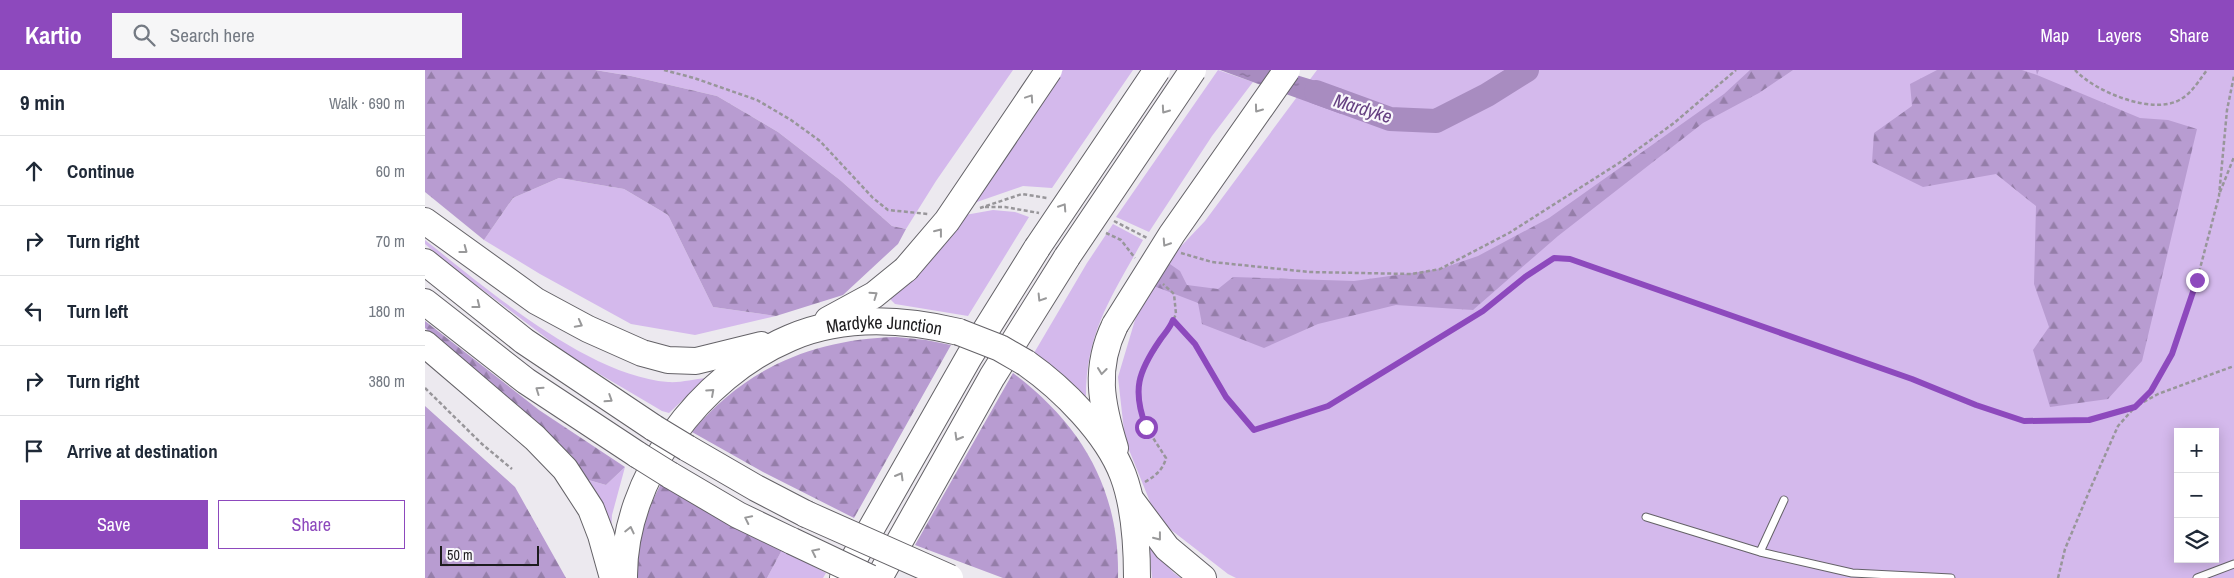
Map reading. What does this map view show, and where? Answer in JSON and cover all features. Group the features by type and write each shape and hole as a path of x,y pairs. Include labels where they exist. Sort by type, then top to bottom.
{"highway":[{"path":"425,221 536,301 587,328 642,353 668,360 711,358 796,336 874,296 906,269 947,221 1049,70"},
{"path":"843,578 969,357 1037,248 1157,70"},
{"path":"879,578 992,377 1067,257 1193,70"},
{"path":"1203,578 1167,548 1126,486 1108,424 1101,390 1105,353 1115,325 1171,234 1287,70"},
{"path":"425,262 524,341 687,448 756,488 807,514 949,578"},
{"path":"425,302 526,381 638,455 738,514 870,578"},
{"name":"Mardyke Junction","path":"624,578 623,565 634,514 651,469 667,442 695,407 735,371 757,355 796,336 835,325 871,322 906,322 959,332 1000,348 1026,363 1059,388 1098,434 1126,486 1136,544 1137,578"},
{"path":"425,344 535,438 565,469 591,508 601,534 613,578"},
{"path":"425,360 533,458 556,483 575,513 583,530 595,578"}],"lane":[{"path":"1760,552 1784,500"},
{"path":"1647,517 1760,552 1852,573 1951,578"},
{"path":"2197,578 2234,564"}],"path":[{"path":"2075,70 2097,88 2152,106 2172,103 2182,98 2207,70"},
{"path":"2219,196 2227,110 2234,76"},
{"path":"2058,578 2065,549 2118,426 2151,391 2172,354 2197,280 2219,196 2234,157"},
{"path":"982,207 1005,207 1048,216"},
{"path":"1101,231 1121,240 1140,262"},
{"path":"1173,320 1195,344 1226,397 1254,430 1328,406 1483,311 1525,277 1554,258 1570,259 1912,379 1976,405 2024,421 2089,420 2135,407 2158,394 2234,366"},
{"path":"1126,486 1146,481 1158,473 1164,464 1165,458 1163,451 1146,427 1139,408 1138,384 1141,372 1148,358 1176,314 1174,294 1160,281"},
{"path":"425,388 482,444 512,469"}],"shaded area":[{"path":"595,70 1013,70 936,181 906,229 892,226 840,180 778,132 717,96 631,76"},
{"path":"1063,70 1133,70 1052,188 1023,186 974,203"},
{"path":"1218,70 1253,82 1212,136 1149,232 1116,217"},
{"path":"1317,70 2234,70 2234,578 1236,578 1228,574 1157,519 1125,440 1118,377 1146,283 1205,221"},
{"path":"559,178 624,189 668,215 713,307 776,316 695,335 631,324 540,274 484,240 513,198"},
{"path":"993,210 1015,212 1029,217 968,316 895,304 891,300 891,294 954,217"},
{"path":"1113,224 1143,240 1111,298 1095,335 1087,376 1086,400 1034,353 1087,263"},
{"path":"425,240 508,305 572,347 605,364 637,376 668,382 706,378 669,413 662,411 574,359 447,263 425,244"},
{"path":"625,467 612,515 611,535 585,479 606,485"},
{"path":"1149,547 1174,573 1181,578 1152,578"},
{"path":"782,550 826,573 823,578 767,578"}],"green space":[{"path":"425,70 595,70 631,76 717,96 778,132 840,180 892,226 906,229 898,244 843,295 776,316 713,307 668,215 624,189 559,178 513,198 484,240 425,192"},
{"path":"1750,70 1793,70 1759,93 1703,123 1558,236 1473,310 1396,305 1318,324 1264,348 1202,324 1198,303 1146,283 1167,262 1180,271 1187,285 1218,289 1233,277 1354,281 1440,269 1478,256 1549,218 1724,94"},
{"path":"1937,70 2022,70 2140,118 2168,120 2197,129 2142,361 2108,399 2050,407 2033,350 2049,327 2034,284 2036,206 1996,174 1923,187 1872,162 1874,133 1912,106 1910,84"},
{"path":"425,321 539,410 625,467 606,485 585,479 572,456 425,328"},
{"path":"896,337 951,345 854,518 763,472 692,432 735,390 758,374 783,361 809,351 837,344 866,339"},
{"path":"1013,373 1059,415 1077,438 1092,462 1104,488 1112,516 1117,546 1118,578 1003,578 915,545"},
{"path":"425,406 515,487 566,578 425,578"},
{"path":"661,484 782,550 767,578 635,578 643,529 650,506"}],"water":[{"path":"1220,70 1280,70 1342,89 1350,95 1341,114"}],"waterway":[{"name":"Mardyke","path":"1316,92 1390,119 1436,121 1487,95 1527,70"}],"route":[{"path":"1146,427 1139,408 1138,384 1141,372 1173,320 1195,344 1226,397 1254,430 1328,406 1426,344 1483,311 1525,277 1554,258 1570,259 1912,379 1976,405 2024,421 2089,420 2135,407 2151,391 2172,354 2197,280"}]}
